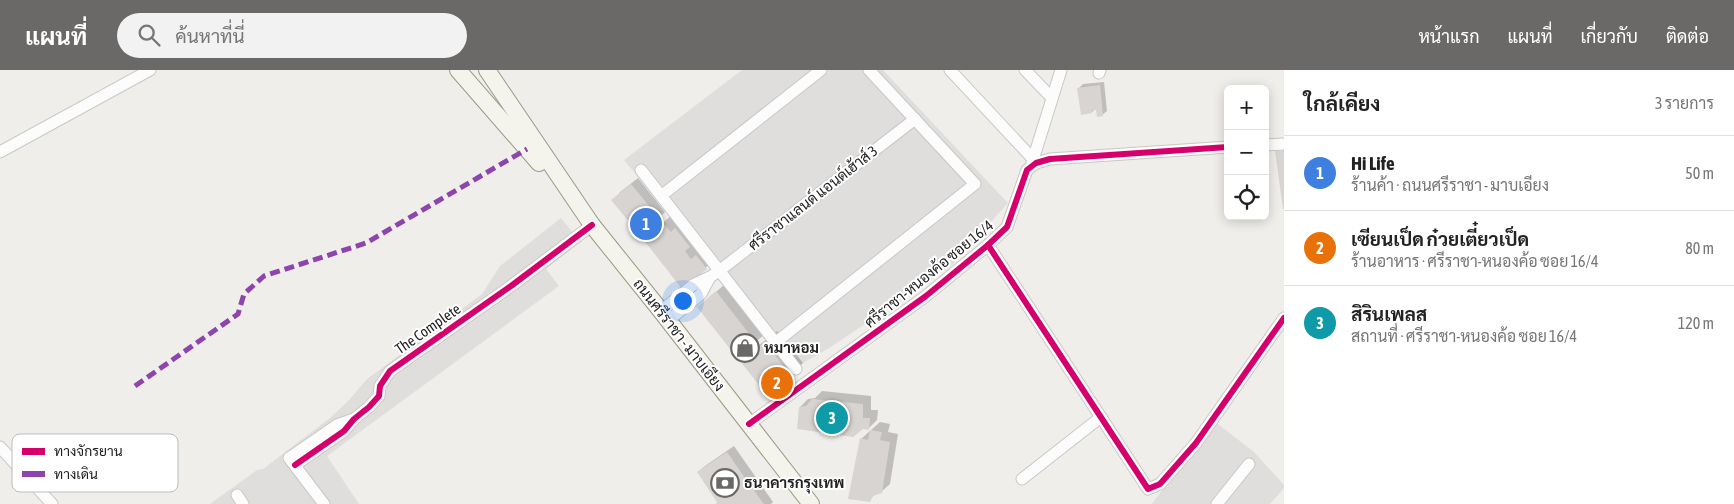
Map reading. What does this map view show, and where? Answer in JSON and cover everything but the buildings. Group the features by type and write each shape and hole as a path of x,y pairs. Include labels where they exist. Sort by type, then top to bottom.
{"main road":[{"name":"ถนนศรีราชา - มาบเอียง","path":"458,70 588,219 811,504"},
{"name":"ถนนศรีราชา - มาบเอียง","path":"487,70 588,219"}],"street":[{"path":"0,152 150,70"},
{"path":"661,196 822,70"},
{"path":"775,343 975,184 869,70"},
{"path":"950,70 1032,163 1050,159 1224,147"},
{"path":"1025,70 1052,98"},
{"name":"ศรีราชา-หนองค้อ ซอย 16/4","path":"749,424 926,296 1007,227 1027,170 1032,163 1061,70"},
{"name":"ศรีราชาแลนด์ แอนด์เฮ้าส์ 3","path":"665,315 701,294 715,274 915,119"},
{"path":"1269,145 1284,144"},
{"path":"642,170 715,274 796,369"},
{"name":"The Complete","path":"324,504 292,461 344,431 379,396 380,386 390,371 511,286 588,219"},
{"path":"988,245 1148,489 1160,484 1196,443 1284,318"},
{"path":"1022,479 1101,417"},
{"path":"0,447 12,460"},
{"path":"1217,504 1250,464"},
{"path":"41,492 52,504"}],"shaded area":[{"path":"742,70 883,70 1008,203 952,265 831,347 794,368 624,160"},
{"path":"561,218 581,242 546,269 559,286 327,456 359,504 210,504 257,470 263,469 330,418 367,379 482,294 500,266"},
{"path":"1214,421 1254,452 1284,485 1284,488 1270,504 1152,504"}],"marked path":[{"path":"135,386 238,314 244,294 264,276 366,243 527,149"}],"cycle path":[{"path":"749,424 926,296 988,245 1007,227 1027,170 1036,163 1050,159 1224,147"},
{"path":"295,465 344,431 354,419 369,407 379,396 380,386 390,371 511,286 592,225"},
{"path":"988,245 1148,489 1160,484 1196,443 1284,318"}],"place":[{"name":"Hi Life","path":"646,224"},
{"name":"หมาหอม","path":"745,348"},
{"name":"เซียนเป็ด ก๋วยเตี๋ยวเป็ด","path":"777,383"},
{"name":"สิรินเพลส","path":"832,418"},
{"name":"ธนาคารกรุงเทพ","path":"725,483"}]}
